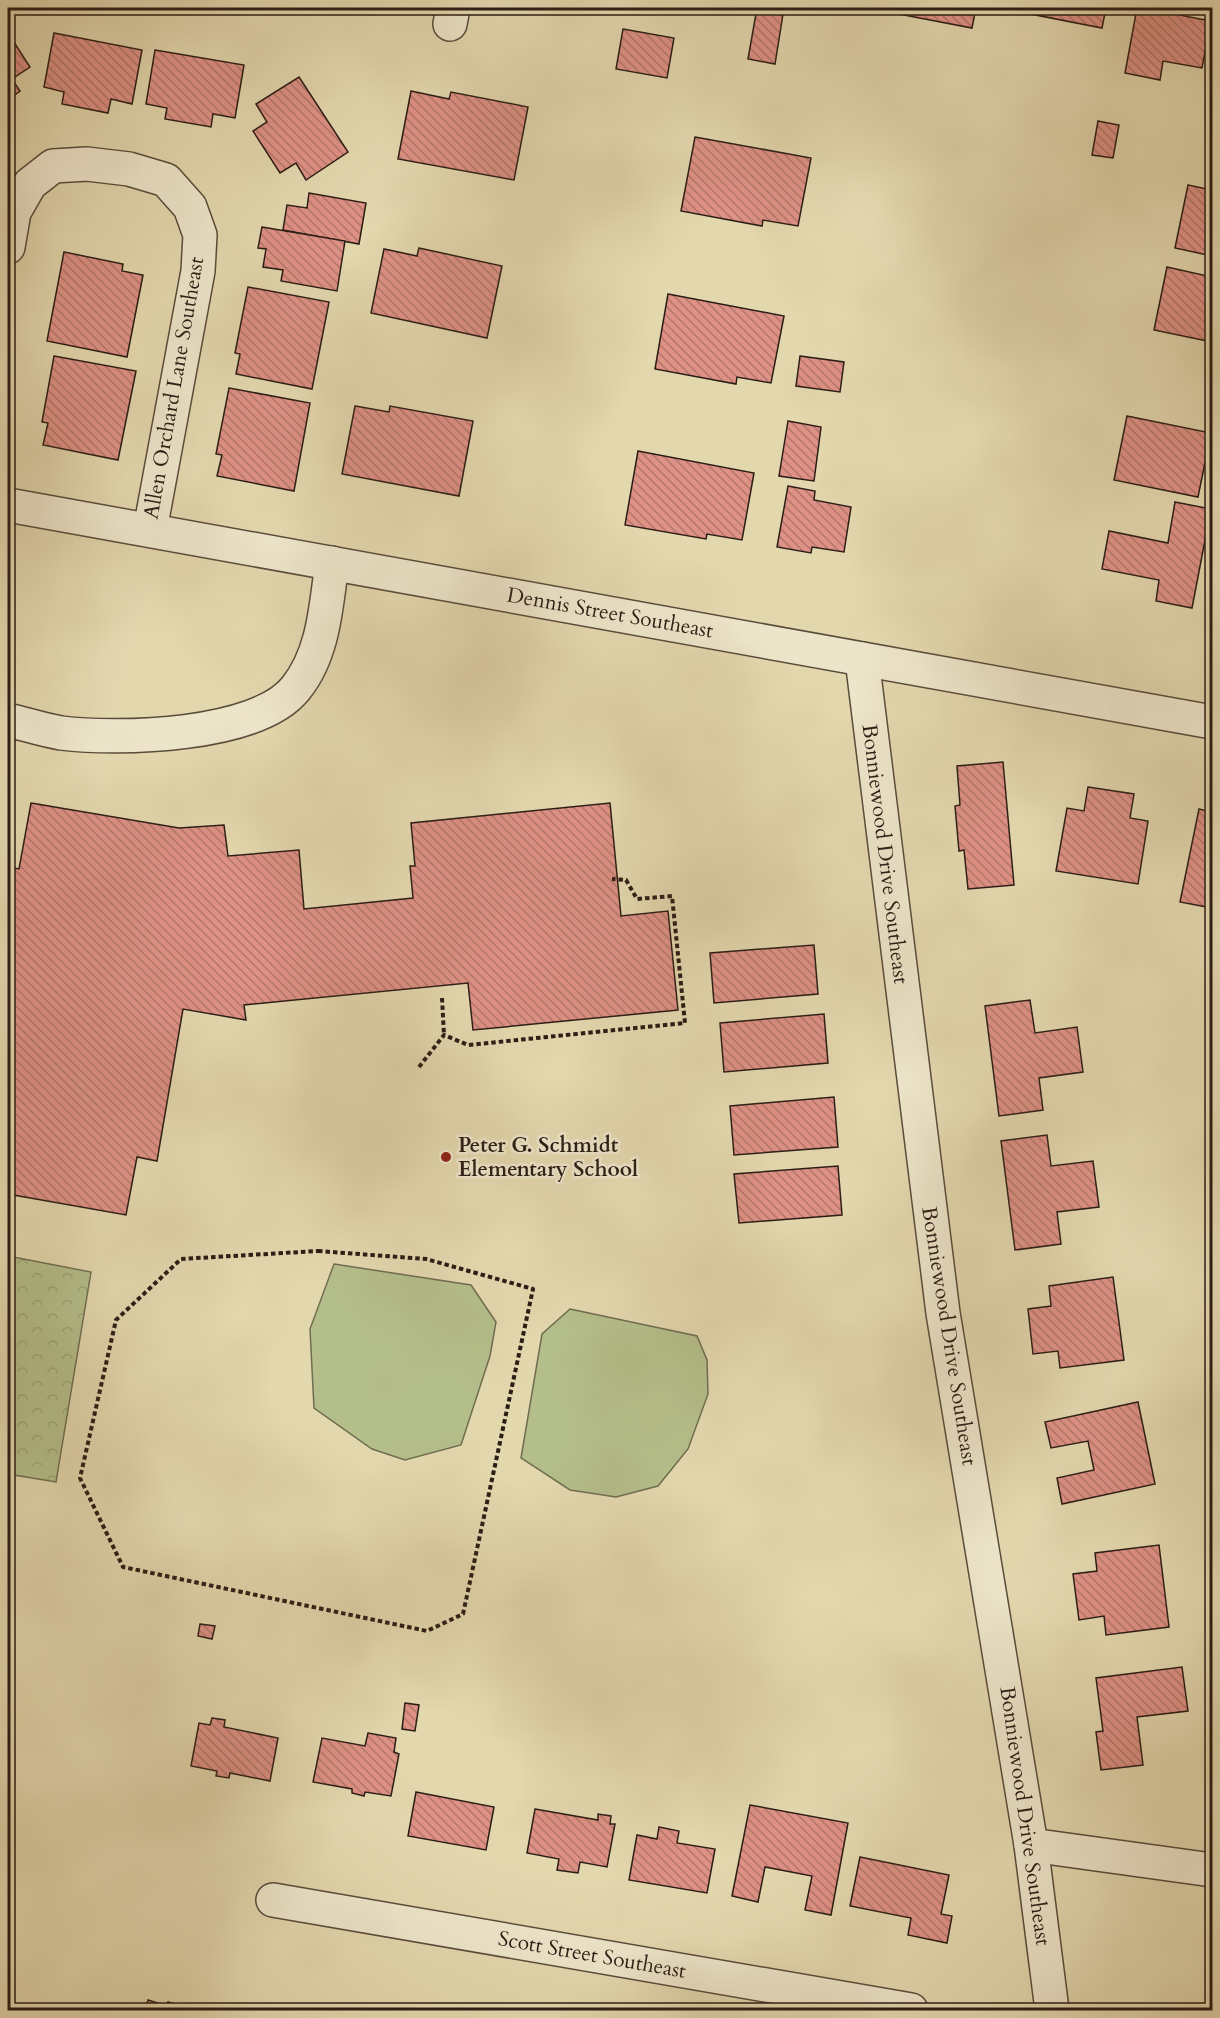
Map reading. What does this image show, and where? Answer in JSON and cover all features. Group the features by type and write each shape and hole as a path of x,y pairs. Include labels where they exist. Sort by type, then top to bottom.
{"street":[{"name":"Allen Orchard Lane Southeast","path":"8,247 14,212 30,184 53,166 87,164 129,169 166,180 190,207 200,235 198,271 150,530"},
{"name":"Dennis Street Southeast","path":"8,505 1212,722"},
{"path":"8,720 60,733 142,736 213,728 262,713 295,690 310,666 321,638 332,563"},
{"name":"Bonniewood Drive Southeast","path":"862,659 943,1313 1031,1845 1052,2010"},
{"path":"1031,1845 1212,1870"},
{"name":"Scott Street Southeast","path":"273,1900 911,2010"}],"path":[{"path":"444,1035 468,1044 685,1023 672,896 637,899 626,880 612,879"},
{"path":"419,1068 444,1035 442,998"},
{"path":"318,1251 426,1260 533,1289 463,1614 427,1631 123,1567 80,1478 116,1320 181,1259 318,1251"}],"green space":[{"path":"8,1256 91,1272 56,1482 8,1474"},
{"path":"334,1264 471,1285 496,1322 490,1356 461,1445 405,1460 372,1449 314,1408 310,1329"},
{"path":"570,1309 697,1336 707,1360 708,1394 688,1449 658,1486 616,1497 570,1490 521,1458 542,1334"}],"building":[{"path":"757,8 784,8 775,64 748,59"},
{"path":"889,8 976,8 972,28 888,12"},
{"path":"1000,8 1106,8 1102,28"},
{"path":"1137,8 1180,8 1179,15 1211,21 1202,68 1163,61 1160,80 1125,73"},
{"path":"623,29 674,38 667,78 616,69"},
{"path":"8,33 30,67 12,79 20,91 8,100"},
{"path":"54,33 142,50 132,104 111,99 108,113 62,104 64,92 44,87"},
{"path":"155,50 244,65 235,118 213,114 211,127 165,119 167,108 146,104"},
{"path":"299,77 348,152 306,180 296,163 280,173 253,131 267,122 256,104"},
{"path":"411,91 449,99 451,92 528,107 514,180 398,159"},
{"path":"1098,121 1119,125 1113,158 1092,155"},
{"path":"695,137 811,158 798,226 763,220 762,226 681,211"},
{"path":"1188,185 1212,190 1212,256 1175,248"},
{"path":"309,193 366,203 359,244 283,230 287,205 307,208"},
{"path":"262,227 345,241 337,291 281,281 283,270 263,267 266,249 258,248"},
{"path":"419,248 502,266 487,338 371,313 384,249 417,256"},
{"path":"64,252 123,264 122,271 143,275 127,357 47,341"},
{"path":"1167,267 1212,277 1212,342 1154,330"},
{"path":"248,287 329,302 312,389 236,374 240,354 235,353"},
{"path":"668,294 784,316 771,383 737,377 736,384 655,369"},
{"path":"54,356 136,371 118,460 43,445 48,423 42,422"},
{"path":"800,356 844,362 840,392 796,386"},
{"path":"229,388 310,403 294,491 217,476 222,455 216,454"},
{"path":"355,406 389,412 390,406 473,421 459,496 342,474"},
{"path":"1127,416 1211,433 1198,497 1114,480"},
{"path":"788,421 821,427 814,481 779,476"},
{"path":"638,451 754,473 742,540 707,534 706,539 625,525"},
{"path":"788,486 815,491 814,500 851,507 844,552 812,547 811,553 777,547"},
{"path":"1175,502 1211,509 1192,608 1156,601 1159,580 1102,569 1109,531 1168,543"},
{"path":"1003,762 1014,885 968,889 964,850 959,851 955,806 960,805 957,766"},
{"path":"1088,787 1134,794 1130,818 1148,821 1138,884 1056,871 1067,808 1084,811"},
{"path":"31,803 179,828 224,825 228,856 299,850 304,909 413,898 410,866 415,866 411,823 610,803 621,916 668,911 678,1010 473,1030 468,983 244,1005 246,1020 183,1009 157,1161 137,1157 126,1215 8,1194 8,867 19,869"},
{"path":"1199,809 1212,812 1212,908 1180,902"},
{"path":"814,945 818,994 714,1003 710,953"},
{"path":"1030,1000 1035,1033 1077,1027 1083,1072 1039,1078 1043,1110 999,1116 985,1006"},
{"path":"824,1014 828,1063 724,1072 720,1023"},
{"path":"834,1097 838,1147 734,1155 730,1106"},
{"path":"1047,1135 1051,1166 1093,1161 1099,1207 1057,1212 1061,1244 1015,1250 1001,1141"},
{"path":"838,1166 842,1215 739,1223 734,1174"},
{"path":"1113,1277 1124,1360 1060,1368 1058,1351 1033,1354 1028,1309 1051,1306 1049,1286"},
{"path":"1138,1402 1155,1484 1062,1504 1057,1478 1094,1470 1088,1441 1051,1448 1045,1422"},
{"path":"1159,1545 1169,1627 1106,1635 1104,1616 1079,1620 1073,1574 1097,1571 1095,1553"},
{"path":"200,1624 215,1626 212,1639 198,1636"},
{"path":"1182,1667 1188,1711 1137,1717 1143,1765 1101,1770 1096,1732 1103,1731 1096,1678"},
{"path":"405,1703 419,1705 415,1731 402,1729"},
{"path":"212,1718 225,1720 224,1727 278,1738 270,1781 230,1773 229,1778 216,1776 217,1771 191,1766 199,1723 210,1725"},
{"path":"368,1733 396,1738 394,1752 399,1754 391,1796 365,1792 364,1796 352,1793 352,1789 313,1782 322,1738 365,1746"},
{"path":"416,1792 494,1807 486,1850 408,1836"},
{"path":"750,1805 848,1823 831,1915 805,1910 812,1876 765,1867 758,1902 732,1896"},
{"path":"535,1809 598,1820 598,1814 611,1816 610,1824 615,1824 607,1867 580,1862 578,1873 557,1870 559,1859 527,1853"},
{"path":"659,1827 679,1831 677,1843 715,1849 707,1893 629,1880 637,1835 657,1839"},
{"path":"860,1857 949,1875 941,1914 952,1916 947,1943 908,1935 911,1918 850,1906"},
{"path":"148,2000 167,2006 168,2002 196,2010 145,2010"}],"place":[{"name":"Peter G. Schmidt Elementary School","path":"446,1157"}]}
